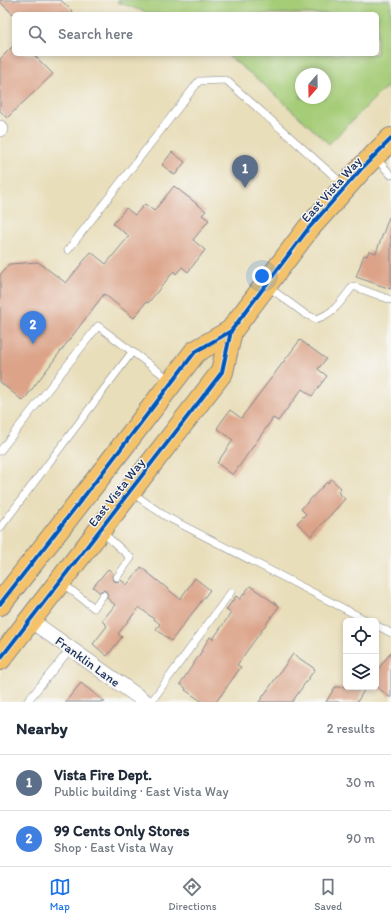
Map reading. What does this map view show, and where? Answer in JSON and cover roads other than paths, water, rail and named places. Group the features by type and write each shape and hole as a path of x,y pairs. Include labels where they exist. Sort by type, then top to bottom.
{"main road":[{"name":"East Vista Way","path":"1,600 103,472 194,352 231,331 308,229 345,187 391,139"},
{"name":"East Vista Way","path":"0,659 222,372 231,331"},
{"path":"0,636 10,624 14,612 1,600"}],"street":[{"name":"Franklin Lane","path":"30,620 146,702"}],"lane":[{"path":"68,250 199,81 226,80 345,187"},
{"path":"374,156 391,175"},
{"path":"265,285 305,314 316,319 325,316 334,310 353,286 391,300"},
{"path":"0,451 98,326 172,381"},
{"path":"0,528 132,352"},
{"path":"129,491 166,516 362,618"},
{"path":"100,530 131,558 117,577"},
{"path":"60,581 94,608 103,596"},
{"path":"151,702 231,592"},
{"path":"379,627 391,633"},
{"path":"27,702 71,648"}],"place":[{"name":"Vista Fire Dept.","path":"245,188"},
{"name":"99 Cents Only Stores","path":"33,344"}]}
